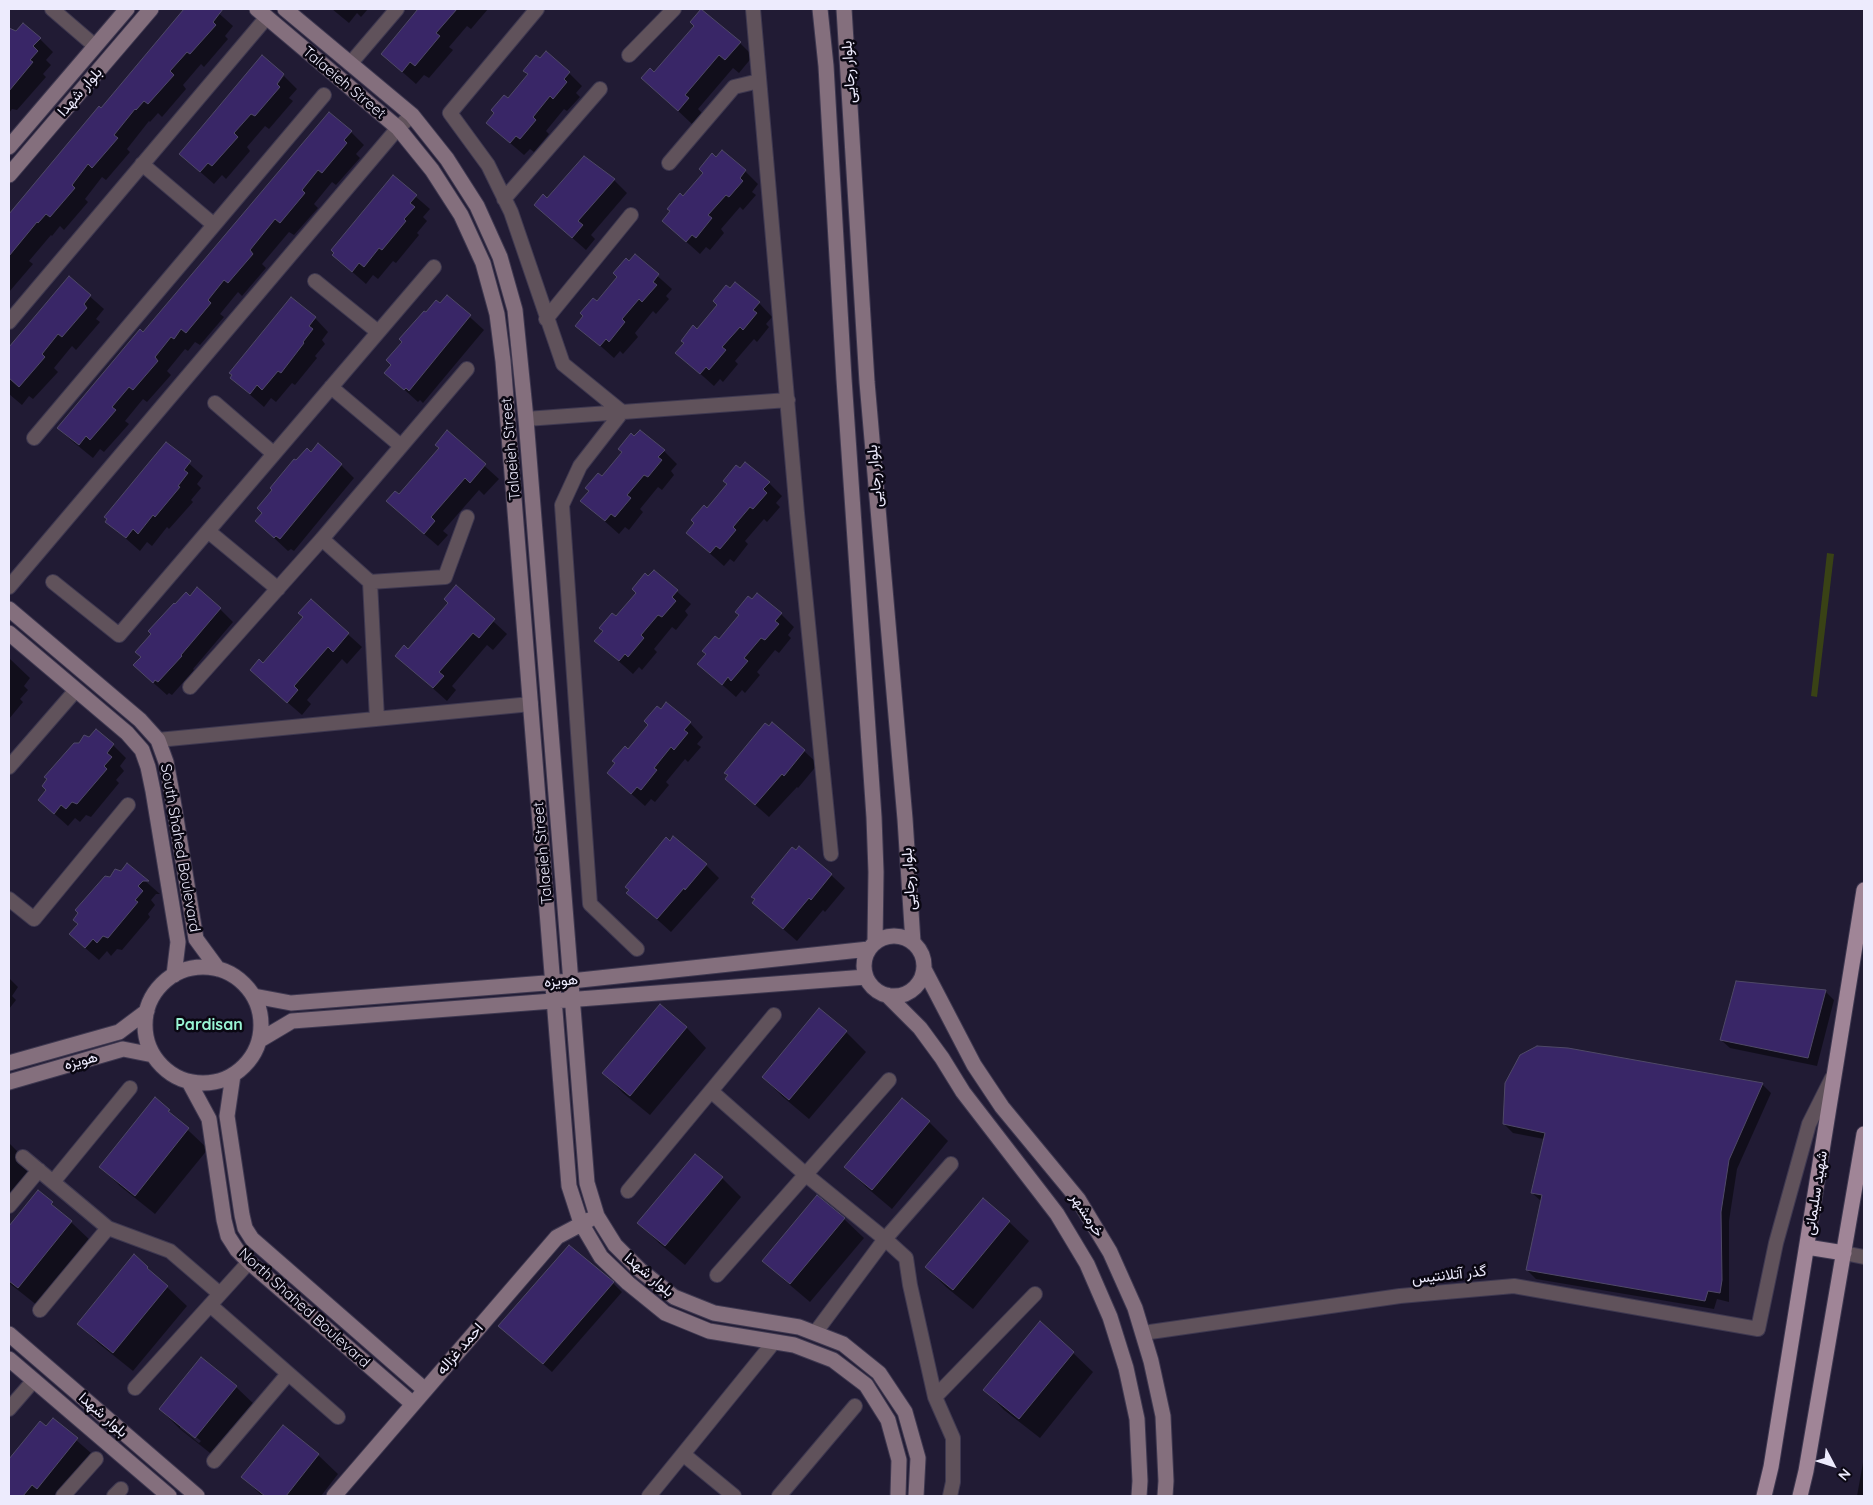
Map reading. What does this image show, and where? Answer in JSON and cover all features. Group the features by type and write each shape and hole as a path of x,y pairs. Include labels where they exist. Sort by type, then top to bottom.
{"main road":[{"name":"شهید سلیمانی","path":"1764,1496 1771,1466 1864,890"},
{"path":"1800,1496 1806,1471 1864,1134"},
{"path":"1807,1247 1844,1253"}],"street":[{"path":"52,9 96,46"},
{"name":"بلوار شهدا","path":"9,147 127,9"},
{"name":"بلوار شهدا","path":"9,175 151,9"},
{"name":"Talaeieh Street","path":"285,9 412,115 447,159 477,206 500,257 515,310 526,419 573,999"},
{"path":"350,64 397,9"},
{"path":"537,9 450,113 488,165 511,212 546,319 563,364 622,412"},
{"path":"628,55 674,9"},
{"path":"753,9 831,854"},
{"name":"بلوار رجایی","path":"820,9 826,66 844,379 874,817 876,872 872,946"},
{"name":"بلوار رجایی","path":"844,9 868,382 904,810 913,942"},
{"path":"9,322 142,164 262,13"},
{"name":"Talaeieh Street","path":"262,13 398,128 432,170 461,215 483,263 498,314 554,1000"},
{"path":"669,163 734,88 759,81"},
{"path":"504,199 600,88"},
{"path":"34,438 324,94"},
{"path":"9,587 398,128 412,115"},
{"path":"142,164 214,225"},
{"path":"546,319 631,215"},
{"path":"53,582 119,635 434,267"},
{"path":"315,281 378,332"},
{"path":"190,687 322,539 467,369"},
{"path":"331,387 401,446"},
{"path":"508,420 788,400"},
{"path":"215,403 274,454"},
{"path":"622,412 580,466 562,505 590,904 637,950"},
{"path":"370,582 445,577 467,517"},
{"path":"208,531 278,588"},
{"path":"322,539 370,582 377,719"},
{"name":"South Shahed Boulevard","path":"9,609 140,720 158,740 166,762 171,788 196,939 218,969"},
{"name":"South Shahed Boulevard","path":"9,633 127,733 142,750 148,767 178,942 174,975"},
{"path":"9,768 76,690"},
{"path":"158,740 531,704 549,700"},
{"path":"9,899 34,920 128,804"},
{"path":"894,935 904,937 913,942 920,950 924,959 924,970 915,988 897,996 878,992 866,977 864,968 872,946 884,937 894,935"},
{"name":"هویزه","path":"254,996 291,1003 571,981 872,946"},
{"path":"551,953 552,958 556,962 566,960 569,955"},
{"path":"196,968 218,969 238,979 254,996 261,1017 260,1040 250,1060 233,1075 212,1083 189,1082 168,1072 153,1055 146,1034 147,1011 157,990 174,975 196,968"},
{"name":"خرمشهر","path":"924,970 974,1065 1002,1107 1078,1199 1110,1252 1135,1308 1152,1361 1163,1416 1165,1496"},
{"name":"هویزه","path":"260,1040 292,1021 866,977"},
{"name":"خرمشهر","path":"887,995 920,1028 942,1058 963,1092 1057,1214 1087,1264 1110,1317 1126,1368 1137,1420 1139,1496"},
{"name":"بلوار شهدا","path":"573,999 587,1183 597,1216 615,1245 640,1270 674,1297 714,1314 799,1327 843,1344 879,1373 905,1412 918,1458 916,1496"},
{"name":"بلوار شهدا","path":"554,1000 569,1186 580,1223 601,1257 628,1283 665,1313 709,1331 794,1344 833,1360 866,1385 888,1420 899,1460 898,1496"},
{"name":"هویزه","path":"9,1062 119,1032 147,1011"},
{"path":"557,1022 558,1018 565,1014 574,1020"},
{"path":"628,1191 774,1015"},
{"name":"هویزه","path":"9,1082 124,1049 153,1055"},
{"name":"گذر آتلانتیس","path":"1142,1333 1400,1296 1514,1286 1758,1329 1776,1243 1809,1124 1836,1070"},
{"name":"North Shahed Boulevard","path":"233,1075 227,1116 245,1228 252,1239 425,1390"},
{"path":"717,1275 889,1080"},
{"name":"North Shahed Boulevard","path":"189,1082 209,1119 224,1220 228,1236 237,1250 248,1262 413,1404"},
{"path":"53,1182 130,1088"},
{"path":"711,1091 805,1174 906,1258 910,1285 935,1397 953,1438 953,1482 950,1496"},
{"path":"23,1157 108,1228 170,1251 220,1294"},
{"path":"806,1349 815,1333 885,1239 950,1164"},
{"path":"9,1206 39,1170"},
{"name":"احمد غزاله","path":"334,1496 557,1237 580,1223 597,1216"},
{"path":"40,1310 108,1228"},
{"path":"1844,1253 1864,1257"},
{"path":"134,1388 248,1262"},
{"path":"935,1397 1035,1294"},
{"path":"210,1305 338,1417"},
{"path":"744,1337 748,1319"},
{"name":"بلوار شهدا","path":"9,1334 197,1496"},
{"path":"649,1496 774,1342"},
{"name":"بلوار شهدا","path":"9,1359 169,1496"},
{"path":"9,1409 45,1366"},
{"path":"214,1460 288,1374"},
{"path":"779,1496 855,1406"},
{"path":"683,1454 734,1496"},
{"path":"64,1496 96,1459"}],"green space":[{"path":"1827,553 1834,554 1817,697 1811,696"}],"building":[{"path":"184,9 223,9 213,22 216,25 190,54 187,52 170,71 174,75 148,104 144,101 135,109 114,135 118,138 92,168 88,164 72,185 75,188 50,217 46,214 37,222 9,256 9,214 99,106 101,108"},
{"path":"418,9 457,9 436,33 440,36 415,66 410,62 402,72 381,54"},
{"path":"701,9 741,42 725,60 719,55 685,95 689,98 678,111 641,78 650,68 654,72 694,26 690,22"},
{"path":"23,23 41,38 33,46 38,51 30,60 33,62 9,91 9,28 16,31"},
{"path":"546,51 570,72 564,79 567,82 553,99 550,96 533,117 536,120 520,139 516,136 510,143 486,123 494,113 491,110 504,95 508,98 528,74 523,71 536,55 540,58"},
{"path":"262,55 284,74 277,84 280,87 255,116 251,114 234,133 238,137 212,166 208,163 200,172 179,154"},
{"path":"329,112 352,131 344,140 347,143 322,173 318,170 302,190 305,193 280,223 275,219 250,250 253,254 228,283 224,280 208,300 211,303 186,333 181,329 174,339 171,337 155,357 158,361 133,390 129,387 112,407 116,410 90,440 86,436 79,445 57,428 140,329 143,332"},
{"path":"722,150 746,170 740,178 743,181 729,197 726,195 708,215 712,218 696,238 692,235 686,242 662,221 670,211 667,209 680,193 683,196 703,173 699,169 712,153 716,157"},
{"path":"584,156 615,179 578,221 583,225 572,238 534,205 543,194 547,198"},
{"path":"393,175 417,195 410,203 415,207 382,250 379,248 364,267 359,263 352,272 332,255 334,253 331,250"},
{"path":"635,254 659,274 653,282 657,285 642,302 639,299 622,319 625,322 609,342 606,339 600,346 575,326 583,316 580,313 593,298 597,301 617,277 613,273 626,258 629,261"},
{"path":"69,276 91,295 84,304 87,308 62,337 58,334 42,354 45,357 19,387 9,378 9,347"},
{"path":"735,282 760,302 753,310 757,313 743,330 740,327 722,347 726,350 709,370 706,367 700,374 675,353 684,343 681,341 693,325 697,329 717,305 713,301 726,285 730,288"},
{"path":"447,295 471,315 409,391 406,388 404,390 384,373 391,365 386,360 402,342 399,339 424,311 426,312 436,300 440,303"},
{"path":"291,297 316,317 309,326 313,329 281,373 278,371 262,390 257,385 250,394 230,378 232,375 229,373"},
{"path":"447,430 486,464 470,483 465,478 431,517 435,521 424,534 386,501 395,491 399,494 439,448 435,445"},
{"path":"640,430 665,450 658,457 662,460 648,477 644,475 627,495 631,498 615,517 611,514 605,521 580,501 589,491 585,488 598,473 602,476 622,452 618,449 631,433 634,436"},
{"path":"166,442 191,461 184,470 188,473 178,486 180,487 155,517 153,515 138,534 133,529 126,538 105,522 107,519 104,517"},
{"path":"318,443 342,464 280,539 276,536 274,538 255,521 262,513 257,508 272,490 270,488 294,459 296,460 307,448 311,452"},
{"path":"745,462 770,482 763,489 767,493 753,509 750,507 733,527 736,530 720,549 716,546 710,553 686,533 694,523 691,520 704,505 707,508 727,484 723,481 736,465 740,468"},
{"path":"654,570 678,590 672,597 676,601 662,617 658,615 641,635 644,638 628,657 625,654 619,661 594,641 603,631 599,628 612,613 616,616 636,593 632,589 645,573 648,576"},
{"path":"456,585 495,619 479,638 473,633 439,672 444,676 433,688 395,656 404,645 408,649 448,603 444,599"},
{"path":"197,587 221,608 182,656 158,682 155,680 153,683 133,665 141,657 135,652 151,634 148,631 174,603 186,592 190,596"},
{"path":"757,593 782,613 775,621 779,624 765,640 761,638 744,658 748,661 731,681 728,677 722,685 697,664 706,654 702,651 715,636 719,639 739,615 735,612 748,596 752,599"},
{"path":"311,599 349,633 333,652 328,647 294,686 298,690 287,703 250,670 259,659 263,663 303,617 298,613"},
{"path":"666,702 691,722 684,730 688,733 674,750 671,747 654,768 657,770 641,790 637,787 631,794 607,773 615,763 612,761 625,746 628,749 648,725 644,721 657,706 661,709"},
{"path":"772,722 805,750 784,776 782,774 755,805 725,779 728,775 724,773 765,723 769,726"},
{"path":"96,729 114,744 107,753 112,757 104,766 107,769 77,804 72,802 66,809 61,805 54,814 38,800 46,790 42,786 47,779 44,777 74,743 79,743 84,735 89,737"},
{"path":"673,836 707,864 657,919 626,893 629,890 625,887 666,837 670,841"},
{"path":"799,846 832,874 811,900 809,898 783,929 752,903 755,899 751,897 792,847 796,850"},
{"path":"127,863 149,881 143,881 138,886 143,891 135,900 138,902 108,938 103,936 97,943 93,939 85,948 69,934 78,924 73,920 78,913 75,910 105,876 110,877 115,869 121,871"},
{"path":"1736,981 1826,990 1808,1058 1720,1040"},
{"path":"660,1004 687,1027 630,1096 602,1073"},
{"path":"819,1008 847,1031 789,1100 762,1077"},
{"path":"1537,1046 1568,1048 1763,1083 1729,1160 1721,1212 1722,1280 1720,1293 1708,1291 1705,1301 1526,1270 1542,1195 1531,1193 1545,1133 1503,1124 1505,1083 1520,1055"},
{"path":"155,1097 170,1110 168,1111 189,1128 135,1196 99,1167"},
{"path":"902,1098 930,1121 872,1190 844,1167"},
{"path":"695,1154 723,1177 665,1246 637,1223"},
{"path":"38,1190 53,1202 51,1204 72,1221 18,1288 9,1281 9,1226"},
{"path":"817,1195 845,1218 790,1284 762,1261"},
{"path":"983,1198 1010,1221 953,1290 925,1267"},
{"path":"569,1245 614,1282 543,1364 498,1326"},
{"path":"134,1254 168,1286 113,1353 77,1324"},
{"path":"1040,1321 1074,1352 1019,1419 983,1390"},
{"path":"201,1357 237,1386 195,1438 159,1409"},
{"path":"53,1418 78,1438 37,1489 32,1485 23,1496 9,1496 9,1459 40,1421 46,1426"},
{"path":"283,1425 319,1454 286,1496 265,1496 241,1477"}],"district":[{"name":"Pardisan","path":"209,1025"}]}
